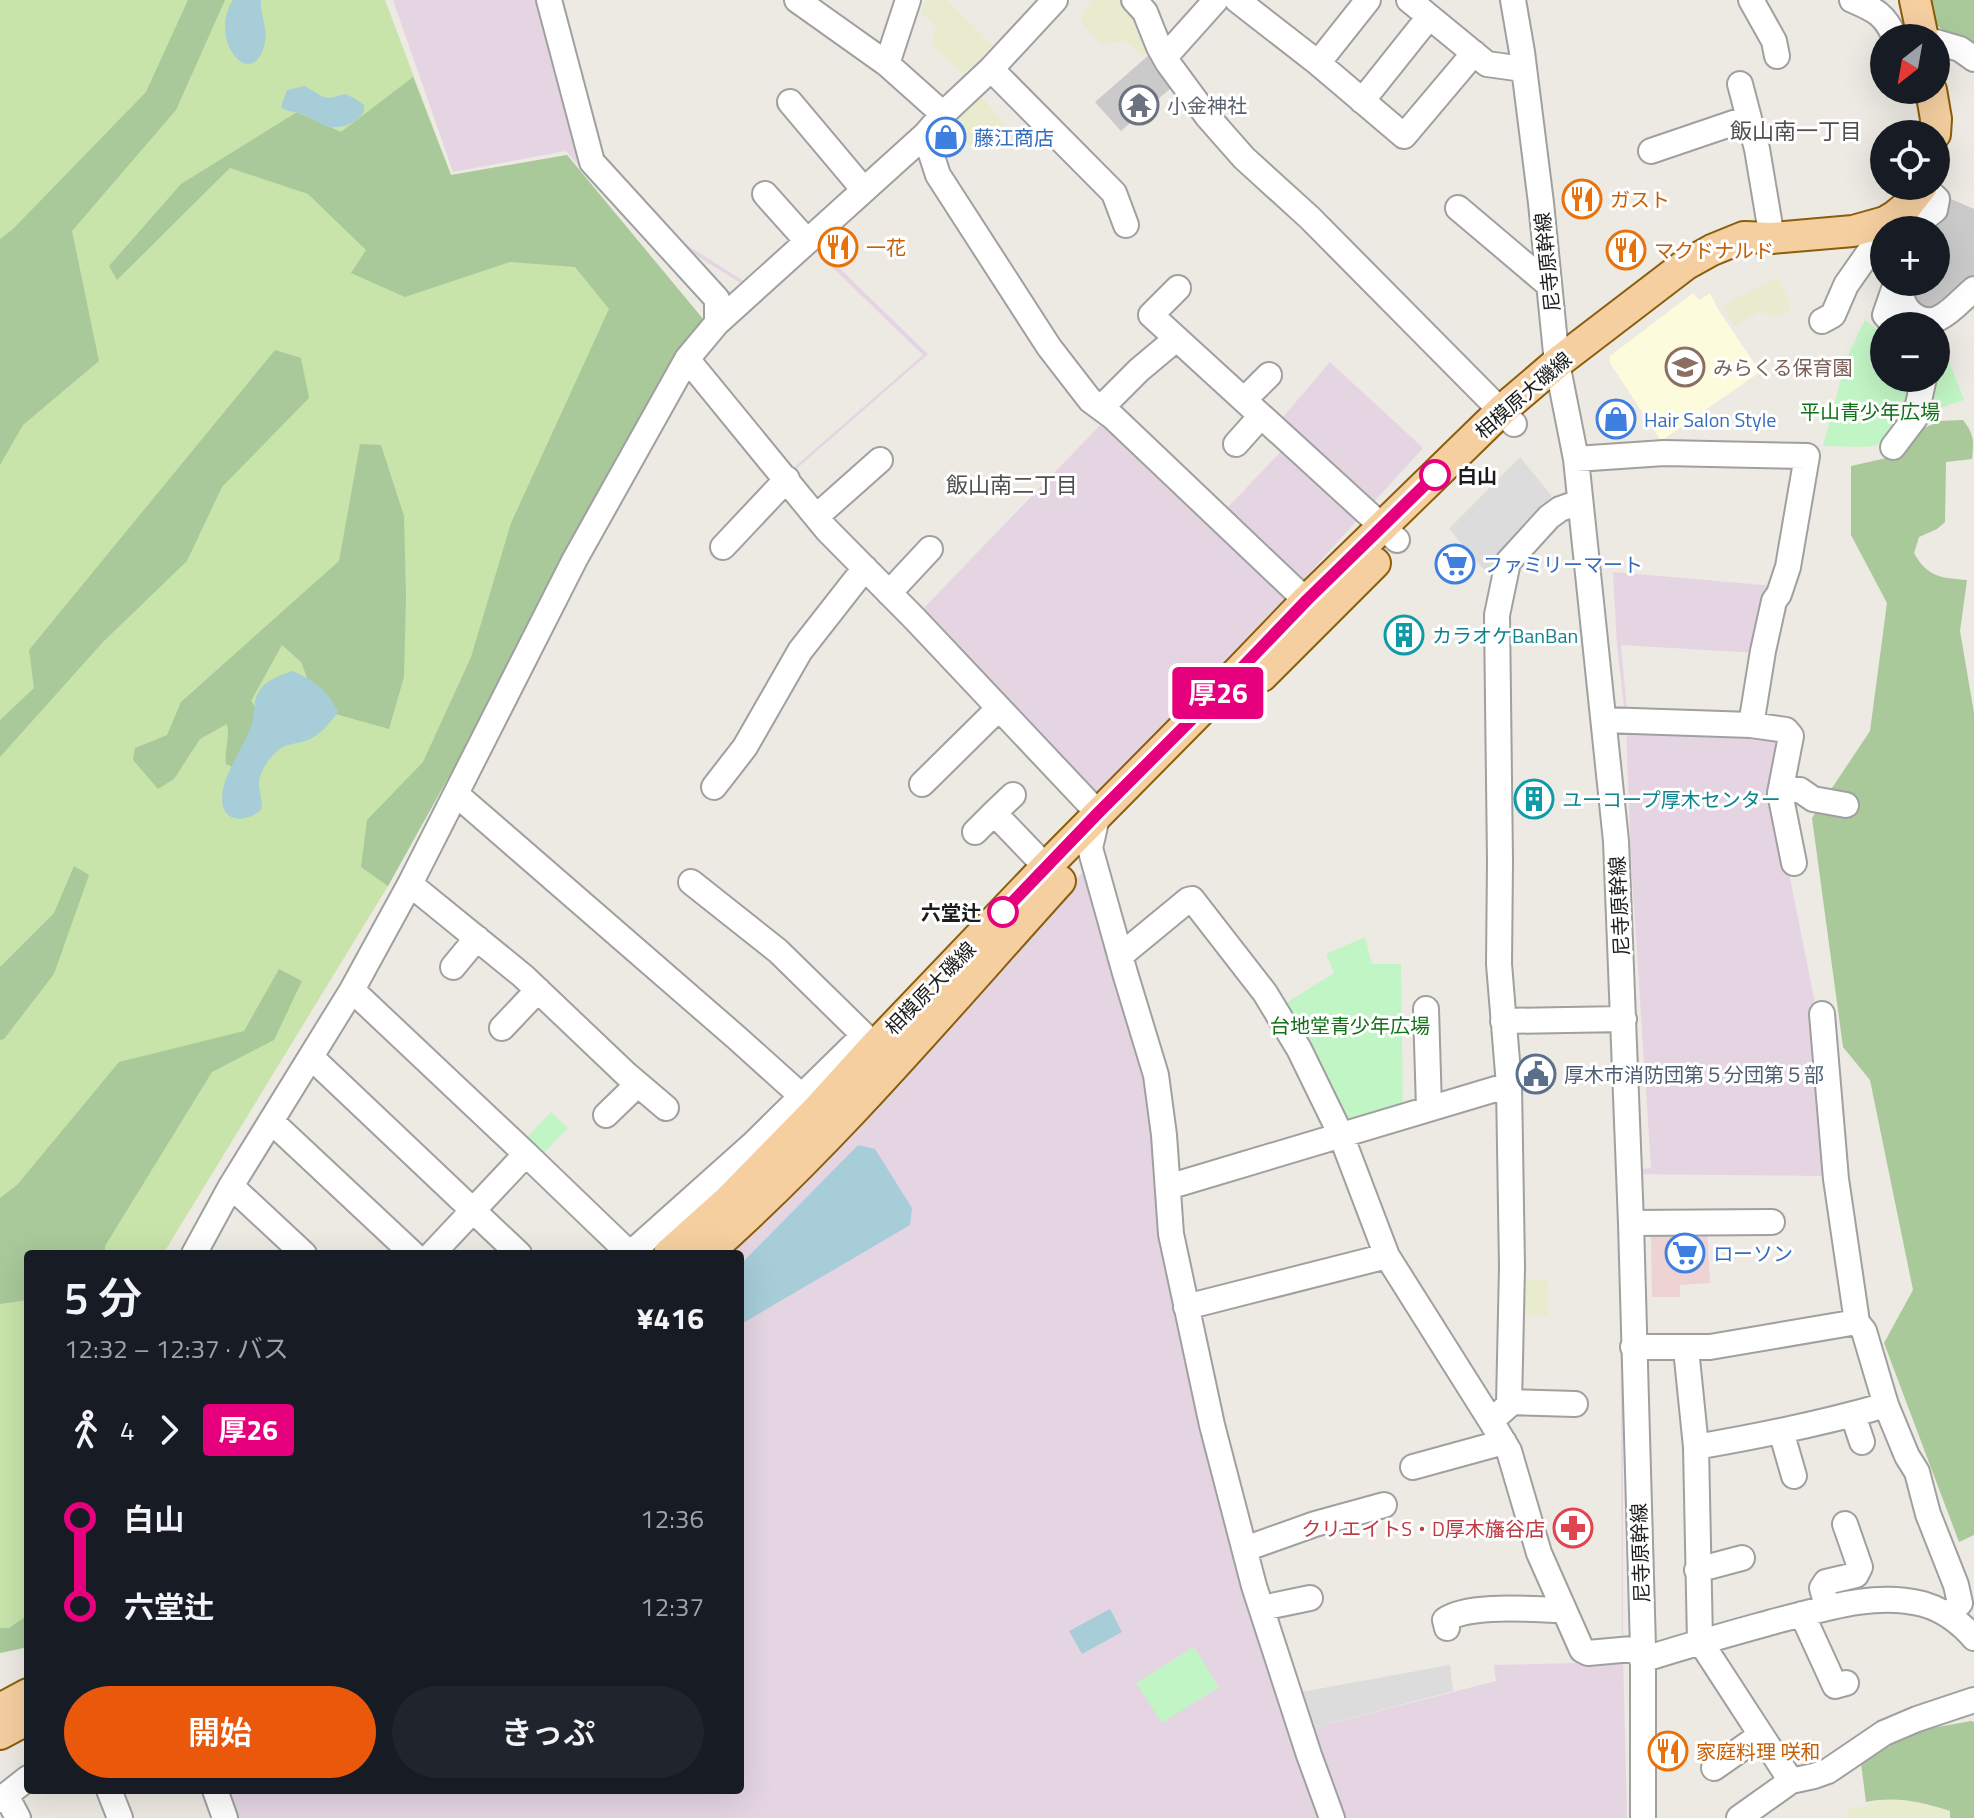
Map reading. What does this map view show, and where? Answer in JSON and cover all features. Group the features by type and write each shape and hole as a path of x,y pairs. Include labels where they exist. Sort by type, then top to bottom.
{"main road":[{"path":"1915,0 1920,24"},
{"name":"相模原大磯線","path":"1895,216 1911,200"},
{"name":"相模原大磯線","path":"673,1250 728,1201 810,1104 878,1048 1090,848 1314,608 1508,417 1558,372 1656,300 1734,253 1772,238 1870,229"},
{"name":"相模原大磯線","path":"710,1250 838,1125 878,1048 1046,867 1208,703 1314,608"},
{"path":"0,1709 24,1696"},
{"path":"0,1734 24,1721"}],"street":[{"path":"549,0 592,162 717,299 717,323"},
{"path":"797,0 887,64 943,114"},
{"path":"887,64 908,0"},
{"path":"197,1250 231,1186 352,990 410,884 575,559 687,359 717,323 925,135 1055,0"},
{"path":"1134,0 1145,12 1165,57 1207,116 1244,158 1310,218 1508,417"},
{"path":"1165,57 1216,0"},
{"path":"1237,0 1404,136 1474,53"},
{"path":"1318,63 1368,0"},
{"path":"1409,0 1492,66 1523,69"},
{"name":"尼寺原幹線","path":"1513,0 1541,203 1558,372 1576,459 1616,841 1643,1654 1643,1818"},
{"path":"1751,0 1779,45"},
{"path":"1852,0 1870,8 1889,24"},
{"path":"1362,101 1429,17"},
{"path":"1950,46 1974,59"},
{"path":"991,69 1114,193 1128,223"},
{"path":"1740,84 1757,149 1772,238"},
{"path":"796,117 864,190"},
{"path":"1651,151 1748,118"},
{"path":"925,135 938,175 1057,358 1090,400 1314,608"},
{"path":"765,194 807,241"},
{"path":"1458,208 1549,285"},
{"path":"1833,319 1846,285 1870,251"},
{"path":"1178,288 1142,322 1176,339 1390,533"},
{"path":"1901,296 1911,314 1929,321 1938,319 1974,289"},
{"path":"1101,408 1176,339"},
{"path":"687,359 817,516 1098,813 1090,848 1156,1075 1171,1234 1212,1425 1262,1608 1332,1818"},
{"path":"1236,444 1269,375"},
{"path":"1893,447 1915,418 1921,392"},
{"path":"1576,459 1664,453 1807,456 1788,567 1774,601 1751,725"},
{"path":"817,516 875,470"},
{"path":"727,548 787,479"},
{"path":"1491,1421 1509,1405 1512,1267 1509,1085 1499,964 1497,615 1508,562 1549,517 1560,509 1580,502"},
{"path":"889,593 930,549"},
{"path":"725,780 800,651 865,568"},
{"path":"922,784 999,708"},
{"path":"1604,720 1751,725 1786,730 1791,736 1781,789 1794,863"},
{"path":"1781,789 1800,790 1813,799 1846,805"},
{"path":"456,794 810,1104 752,1145 634,1250"},
{"path":"975,832 1013,795"},
{"path":"994,813 1046,867"},
{"path":"410,884 538,990 666,1108"},
{"path":"697,894 778,951 878,1048"},
{"path":"1120,956 1192,899 1265,993 1299,1049 1341,1135 1387,1256 1509,1451 1539,1553 1582,1650 1588,1653 1643,1654 1827,1607 1890,1600 1924,1604 1963,1625 1974,1638"},
{"path":"453,967 477,938"},
{"path":"352,990 626,1250"},
{"path":"502,1028 538,990"},
{"path":"1822,1014 1836,1179 1857,1322 1864,1331 1886,1405 1917,1472 1928,1514 1956,1585 1960,1603 1948,1615"},
{"path":"1503,1021 1624,1019"},
{"path":"1421,1021 1429,1108"},
{"path":"311,1057 515,1250"},
{"path":"606,1115 638,1084"},
{"path":"1168,1187 1509,1085"},
{"path":"271,1121 409,1250"},
{"path":"436,1250 526,1154"},
{"path":"231,1186 300,1250"},
{"path":"1631,1223 1772,1222"},
{"path":"1186,1307 1387,1256"},
{"path":"1633,1347 1710,1347 1857,1322"},
{"path":"1686,1349 1703,1515 1697,1570 1700,1641 1791,1781"},
{"path":"1509,1402 1575,1404"},
{"path":"1696,1447 1781,1431 1886,1405"},
{"path":"1853,1415 1862,1442"},
{"path":"1781,1431 1794,1476"},
{"path":"1413,1467 1504,1442"},
{"path":"1245,1549 1329,1530 1384,1505"},
{"path":"1827,1607 1822,1588 1826,1582 1856,1575 1860,1567 1843,1531"},
{"path":"1697,1570 1742,1558"},
{"path":"1262,1608 1310,1598"},
{"path":"1447,1628 1445,1620 1454,1614 1510,1609 1563,1609"},
{"path":"1802,1614 1835,1686 1846,1683"},
{"path":"1739,1818 1791,1781 1828,1771 1884,1733 1974,1700"},
{"path":"1721,1758 1761,1735"},
{"path":"18,1818 3,1797 24,1781"},
{"path":"111,1794 120,1818"},
{"path":"216,1794 225,1818"}],"shaded area":[{"path":"393,0 541,0 577,153 614,199 750,285 802,232 928,354 795,470 836,524 921,611 1108,417 1215,521 1286,446 1277,424 1330,362 1423,448 1099,797 1092,880 1144,1066 1160,1161 1298,1732 1496,1681 1494,1665 1582,1663 1622,1654 1620,1171 1651,1168 1631,862 1626,724 1613,572 1774,586 1757,653 1621,645 1628,723 1781,735 1772,788 1815,1003 1832,1176 1623,1174 1623,1654 1627,1818 235,1818 226,1794 744,1794 744,1250 720,1250 845,1133 1083,872 1092,792 832,525 790,471 923,355 802,238 750,289 611,202 566,151 453,172"},
{"path":"926,0 947,0 993,45 964,75 931,45 936,26 921,13"},
{"path":"1092,0 1131,0 1156,44 1142,56 1125,41 1101,44 1080,21"},
{"path":"1157,48 1178,82 1121,131 1095,102"},
{"path":"979,93 1004,124 976,151 951,123"},
{"path":"1951,199 1974,209 1974,281 1943,310 1920,312 1912,296 1950,296 1950,216 1942,216"},
{"path":"1778,277 1790,303 1789,312 1772,317 1760,311 1734,326 1723,305"},
{"name":"みらくる保育園","path":"1693,293 1699,300 1710,293 1760,372 1661,441 1610,363 1610,356"},
{"path":"1520,457 1551,495 1551,505 1487,573 1449,529"},
{"path":"1651,1229 1707,1229 1710,1283 1680,1285 1680,1297 1652,1297"},
{"path":"1548,1279 1549,1315 1521,1316 1520,1280"},
{"path":"1450,1665 1453,1691 1309,1729 1296,1693"},
{"path":"1880,1799 1933,1805 1951,1811 1950,1818 1845,1818 1851,1808 1867,1806"}],"green space":[{"path":"0,0 385,0 451,175 567,155 703,319 388,886 165,1250 24,1250 24,1648 0,1653"},
{"path":"188,0 225,0 176,110 72,231 99,361 23,425 0,465 0,239 146,92"},
{"path":"1925,0 1974,0 1974,49 1950,34 1950,24 1934,24 1928,20"},
{"path":"413,77 451,175 567,155 703,319 388,886 361,867 367,820 423,762 471,657 511,523 609,309 575,267 510,262 405,297 351,273 366,250 308,194 230,168 117,280 109,266 181,184 297,112 341,132"},
{"name":"平山青少年広場","path":"1865,320 1870,324 1870,392 1912,392 1907,419 1889,443 1866,447 1823,446 1847,357"},
{"path":"275,350 301,358 309,398 222,487 187,561 103,642 0,757 0,720 34,688 29,650"},
{"path":"1950,364 1964,400 1924,413 1929,392 1950,392"},
{"path":"1963,420 1972,438 1972,459 1946,462 1945,522 1919,537 1914,553 1930,572 1967,580 1960,631 1974,713 1974,1535 1959,1542 1884,1343 1913,1290 1870,1080 1843,1047 1812,818 1870,731 1887,603 1851,535 1851,466 1900,455 1923,429 1938,421"},
{"path":"360,444 381,445 404,516 404,677 389,729 332,713 311,688 301,662 282,645 251,701 263,717 235,768 226,764 227,724 200,739 174,779 158,789 133,760 135,748 167,735 181,702 339,561"},
{"path":"74,866 89,875 54,974 4,1039 0,1040 0,967 54,913"},
{"name":"台地堂青少年広場","path":"1365,937 1372,964 1401,964 1403,1110 1342,1123 1281,1006 1334,973 1326,954"},
{"path":"279,969 302,981 274,1040 212,1072 105,1250 24,1250 24,1301 0,1304 0,1198 17,1185 119,1062 244,1031"},
{"path":"551,1112 568,1128 539,1158 522,1142"},
{"path":"24,1618 24,1648 0,1653 0,1628 9,1628"},
{"path":"1194,1647 1219,1687 1162,1723 1136,1683"},
{"path":"1974,1722 1974,1818 1950,1818 1950,1811 1909,1801 1866,1802 1861,1763 1915,1731"}],"water":[{"path":"233,0 261,0 265,43 259,57 251,64 243,63 235,56 225,31 226,16"},
{"path":"305,86 323,97 345,94 364,105 364,112 351,123 334,127 281,107 287,90"},
{"path":"293,671 320,687 338,712 318,734 285,746 268,762 259,783 262,809 243,819 231,817 223,807 223,789 252,724 258,692 272,679"},
{"path":"858,1145 875,1149 912,1208 910,1225 744,1322 744,1261"},
{"path":"1110,1609 1122,1632 1082,1654 1069,1631"}],"bus line":[{"name":"厚26","path":"1003,912 1307,600 1435,475"}],"place":[{"name":"小金神社","path":"1139,105"},
{"name":"藤江商店","path":"946,137"},
{"name":"ガスト","path":"1582,199"},
{"name":"一花","path":"838,247"},
{"name":"マクドナルド","path":"1626,250"},
{"name":"みらくる保育園","path":"1685,367"},
{"name":"Hair Salon Style","path":"1616,419"},
{"name":"白山","path":"1435,475"},
{"name":"ファミリーマート","path":"1455,564"},
{"name":"カラオケBanBan","path":"1404,635"},
{"name":"ユーコープ厚木センター","path":"1534,799"},
{"name":"六堂辻","path":"1003,912"},
{"name":"厚木市消防団第５分団第５部","path":"1536,1074"},
{"name":"ローソン","path":"1685,1253"},
{"name":"クリエイトS・D厚木旛谷店","path":"1573,1528"},
{"name":"家庭料理 咲和","path":"1668,1751"}],"district":[{"name":"飯山南一丁目","path":"1796,131"},
{"name":"飯山南二丁目","path":"1012,485"}]}
